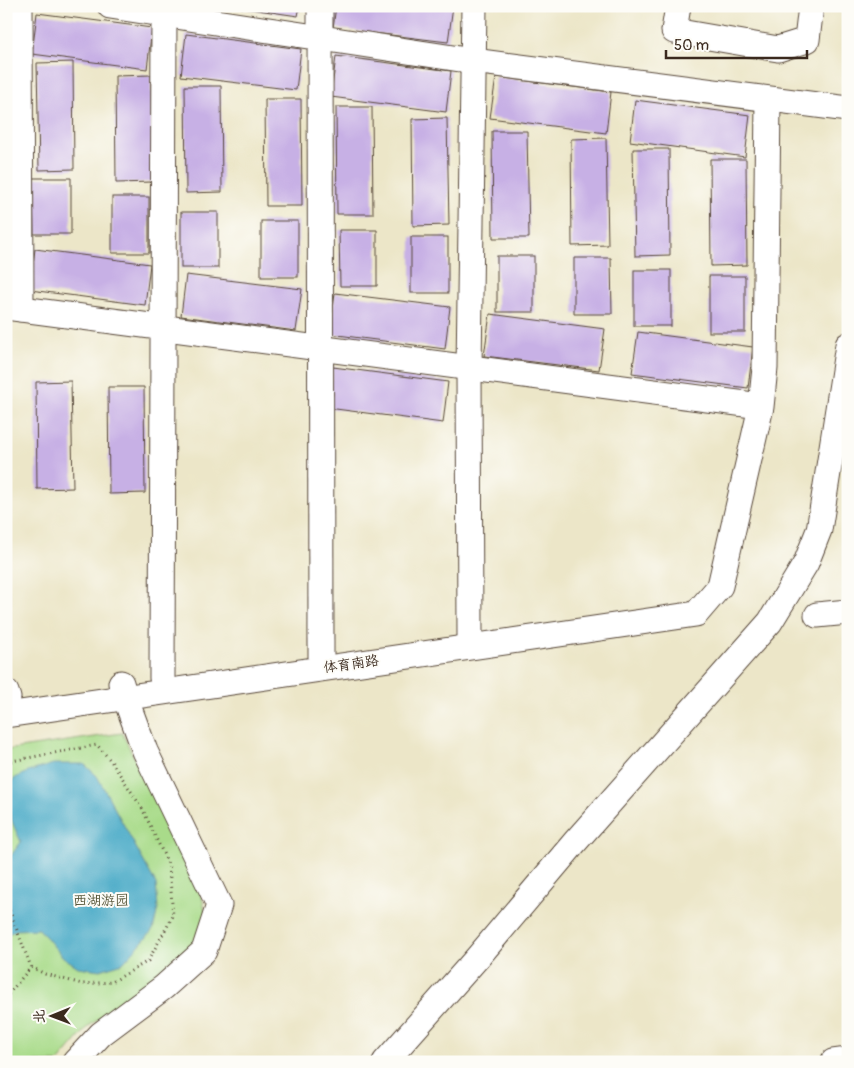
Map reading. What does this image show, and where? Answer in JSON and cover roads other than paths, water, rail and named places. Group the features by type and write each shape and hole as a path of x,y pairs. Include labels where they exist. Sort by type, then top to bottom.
{"street":[{"path":"20,6 14,308 753,406"},
{"path":"110,6 164,10 320,38 473,61 763,100 848,109"},
{"path":"320,6 321,657"},
{"path":"470,637 469,368 474,6"},
{"path":"678,6 674,31 778,49 807,40 811,6"},
{"path":"162,678 164,10"},
{"path":"693,611 713,582 730,519 753,406 756,372 763,100"},
{"path":"693,611 720,586 761,407 765,368 763,100"},
{"path":"385,1062 478,957 575,842 770,622 806,563 819,530 848,345"},
{"name":"体育南路","path":"123,690 162,678 470,637 693,611"},
{"name":"体育南路","path":"7,701 123,690 693,611"},
{"path":"817,615 848,612"},
{"path":"75,1062 101,1034 164,988 204,951 219,905 145,751 123,690"},
{"path":"833,1062 848,1060"}],"water":[{"path":"53,764 84,764 97,776 156,884 158,908 153,930 123,963 100,970 78,967 63,957 39,929 16,930 6,935 6,862 21,842 9,813 7,790 13,779 18,776"}],"park label":[{"name":"西湖游园","path":"101,900"}]}
